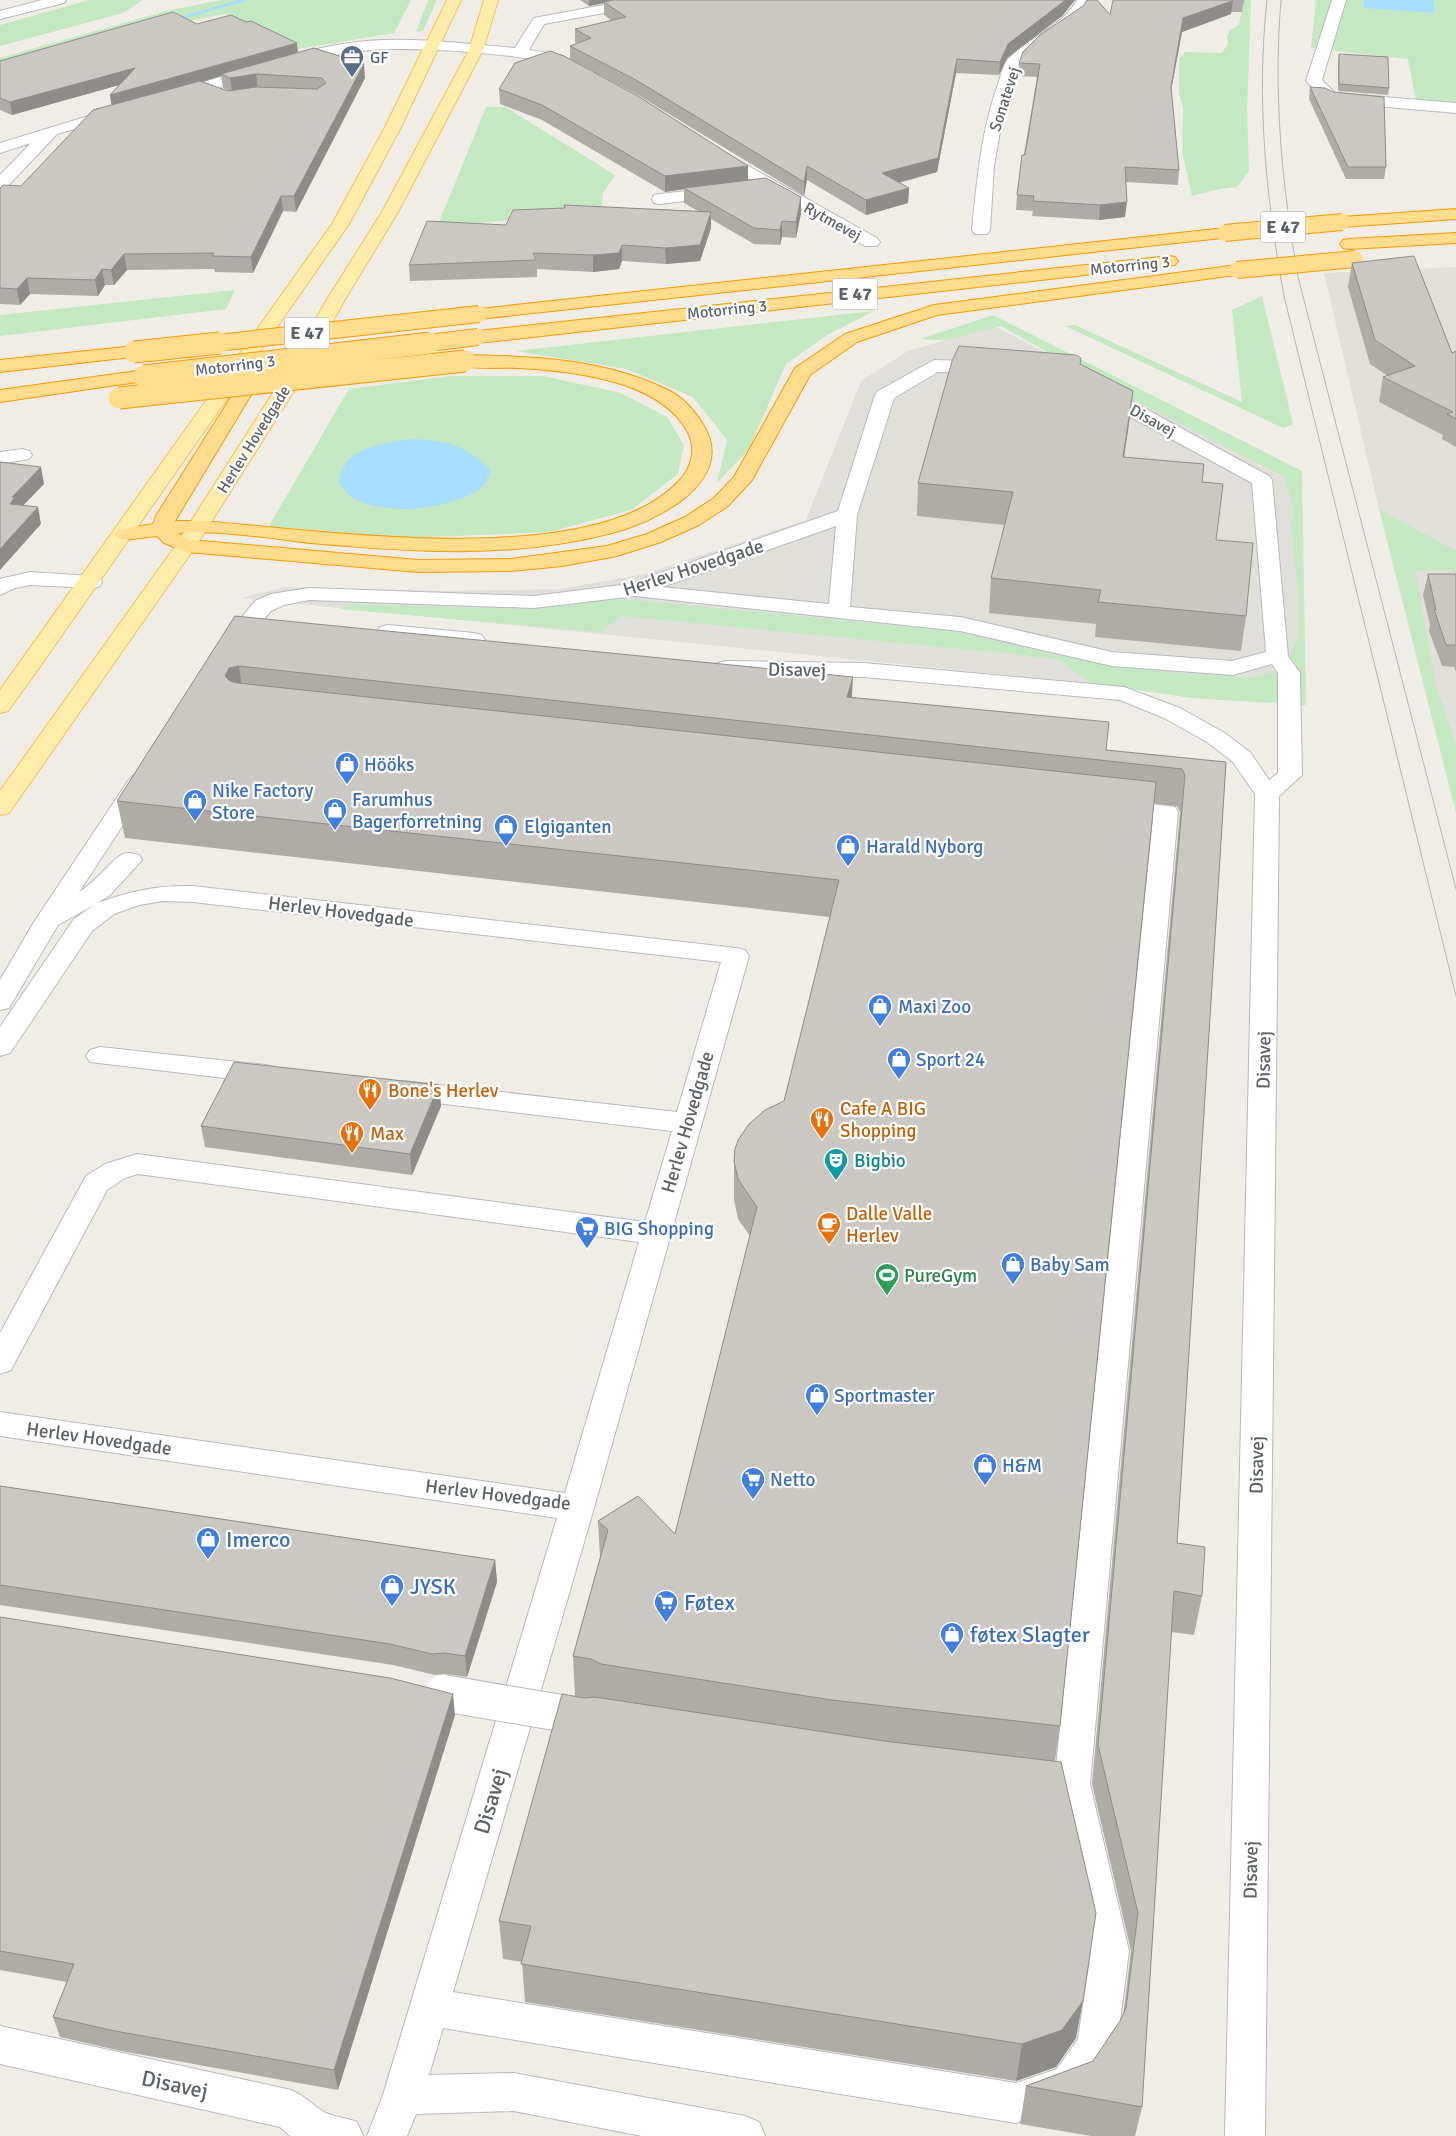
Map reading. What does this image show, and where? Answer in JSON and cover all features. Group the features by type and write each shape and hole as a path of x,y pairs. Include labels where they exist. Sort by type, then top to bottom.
{"highway":[{"name":"Motorring 3","path":"0,366 1225,233 1456,214"},
{"path":"162,529 171,539 186,546 418,566 519,564 562,560 610,552 654,538 684,525 721,502 742,480 802,372 851,338 934,310 1235,262 1352,252 1456,238"},
{"path":"1352,252 1456,251"},
{"name":"Motorring 3","path":"0,396 144,376 478,337 1188,259 1235,262"},
{"path":"162,529 166,516 257,370 248,354"},
{"path":"0,411 466,361 512,360 604,373 645,386 676,403 697,425 704,448 696,473 675,497 640,517 594,533 523,543 442,546 389,544 198,527 125,534"}],"main road":[{"path":"0,706 125,534 248,354 286,304 352,205 454,0"},
{"name":"Herlev Hovedgade","path":"0,808 186,546 284,391 335,301 390,212 476,50 491,0"}],"street":[{"path":"0,15 59,0"},
{"path":"519,54 539,22 654,0"},
{"name":"Sonatevej","path":"981,230 986,166 995,115 1013,63 1033,44 1076,15 1084,0"},
{"path":"1339,0 1314,81 1331,97 1456,108"},
{"path":"161,100 321,54 365,46 432,47 539,56 569,65 586,75"},
{"path":"321,54 351,64"},
{"path":"203,88 221,95"},
{"path":"0,148 51,131 136,107"},
{"path":"0,185 51,131"},
{"name":"Rytmevej","path":"704,145 769,186 870,242"},
{"path":"660,199 769,186"},
{"name":"Disavej","path":"839,612 847,515 885,395 934,366 1056,368 1262,480 1277,656 1289,672 1290,775 1267,794"},
{"path":"0,458 22,455"},
{"name":"Herlev Hovedgade","path":"216,666 234,638 263,606 279,599 309,594 534,602 632,590 847,515"},
{"path":"0,589 15,581 54,578 91,582"},
{"path":"632,590 960,624 1112,659 1233,668 1277,656"},
{"path":"234,638 275,627"},
{"path":"371,631 497,643"},
{"name":"Disavej","path":"708,667 864,670 1124,694 1172,713 1215,737 1242,757 1267,794 1245,2136"},
{"path":"0,1002 47,922 150,766"},
{"path":"429,2007 1016,2103 1071,2083 1097,2044 1110,1950 1072,1784 1166,812 1086,803"},
{"path":"47,922 101,890 130,860"},
{"name":"Herlev Hovedgade","path":"0,1048 83,924 105,910 133,899 163,893 193,894 736,956 654,1234 577,1508 0,1424"},
{"path":"100,1056 291,1076"},
{"path":"374,1086 687,1124"},
{"path":"0,1362 96,1183 115,1171 137,1164 654,1234"},
{"name":"Disavej","path":"387,2136 403,2094 577,1508"},
{"path":"410,1686 605,1720"},
{"path":"1002,1778 1072,1784"},
{"name":"Disavej","path":"0,2045 291,2110 316,2131 343,2136"},
{"path":"403,2094 514,2092 745,2136"}],"shaded area":[{"path":"1456,267 1456,776 1379,509 1324,273"},
{"path":"994,326 1292,479 1306,705 242,598 284,587 442,591 560,589 645,574 806,520 861,381 908,351"}],"green space":[{"path":"89,0 143,0 123,13 0,46 0,25"},
{"path":"221,0 411,0 394,33 298,49 226,14 148,29 0,73 0,58 166,11"},
{"path":"428,0 437,0 423,31 416,32"},
{"path":"1243,0 1251,0 1247,111 1249,171 1237,187 1219,189 1192,196 1182,151 1183,108 1179,93 1179,59 1185,52 1222,53 1228,44 1227,37 1230,30 1239,25"},
{"path":"1316,0 1456,0 1456,102 1416,101 1408,59 1311,48"},
{"path":"486,107 505,107 615,175 603,193 601,211 437,227"},
{"path":"235,290 226,309 0,336 0,315"},
{"path":"1262,296 1293,424 1283,428 1065,326 1075,325 1242,402 1232,310"},
{"path":"874,311 827,335 786,364 749,449 717,483 727,440 693,397 626,369 516,351"},
{"path":"993,315 1302,471 1306,705 1191,698 1091,683 1059,660 1012,654 621,616 601,632 339,609 353,604 525,609 623,599 951,631 1104,665 1167,672 1252,678 1285,668 1299,634 1298,594 1291,523 1294,512 1285,477 1104,385 1001,326 946,340 920,339"},
{"path":"451,376 543,376 621,393 667,417 684,445 678,474 631,510 549,532 406,538 269,526 349,389"},
{"path":"1379,509 1456,551 1456,572 1451,570 1415,571 1436,686 1456,744 1456,813"}],"water":[{"path":"1364,0 1434,0 1434,13 1364,8"},
{"path":"412,439 435,441 464,449 490,470 488,480 469,495 442,504 415,509 393,509 370,505 353,497 339,483 347,462 356,454 377,445"}],"building":[{"path":"613,0 1065,0 1008,44 1000,62 957,59 938,158 882,173 909,188 866,200 807,166 804,182 636,80 570,46 591,38 575,29 626,17 604,2"},
{"path":"1087,0 1097,0 1110,15 1113,0 1233,0 1183,18 1171,87 1179,170 1125,167 1127,202 1100,205 1033,201 1034,196 1017,195 1022,155 1025,155 1040,64 1019,63 1023,52 1040,35 1083,6"},
{"path":"173,12 197,24 231,15 246,22 251,21 297,43 110,95 135,68 10,102 0,98 0,61"},
{"path":"314,48 364,64 294,196 281,196 251,257 212,256 214,253 124,254 111,270 102,269 95,280 27,278 17,289 0,288 0,188 3,185 21,186 93,110 200,81 228,91 256,87 317,89 326,83 322,78 256,74 230,78 221,74"},
{"path":"550,51 564,56 636,95 748,166 665,176 542,105 499,89 515,63"},
{"path":"1339,54 1388,57 1389,88 1339,84"},
{"path":"1310,87 1325,88 1333,92 1384,97 1386,167 1348,167"},
{"path":"766,178 801,197 796,222 782,221 780,230 754,228 684,188"},
{"path":"564,205 711,212 700,245 665,248 622,245 619,253 593,255 533,253 536,260 409,265 427,221 506,225 513,210 565,208"},
{"path":"1414,256 1452,353 1456,351 1456,419 1447,414 1453,412 1383,377 1415,366 1375,340 1352,263"},
{"path":"959,346 1076,355 1081,358 1080,364 1133,391 1123,457 1204,464 1202,482 1223,484 1216,540 1253,543 1246,616 1098,602 1101,590 991,578 1013,492 918,483 952,361"},
{"path":"0,462 41,467 12,497 15,497 10,504 38,507 0,549"},
{"path":"1428,574 1456,574 1456,645 1446,645 1434,609 1436,610"},
{"path":"235,616 853,677 847,697 1109,722 1106,750 1226,762 1177,1543 1205,1547 1202,1596 1174,1591 1142,2107 1026,2086 1093,2061 1120,2021 1126,2008 1138,1913 1098,1745 1185,775 1182,769 239,666 229,668 225,676 230,681 238,683 1156,782 1060,1726 832,1700 601,1664 591,1659 573,1656 608,1530 598,1521 638,1496 675,1534 757,1207 738,1179 734,1161 735,1149 738,1140 749,1124 765,1110 784,1101 839,880 117,801"},
{"path":"234,1062 439,1085 410,1154 201,1126"},
{"path":"0,1486 495,1560 465,1656 444,1653 432,1654 390,1644 0,1585"},
{"path":"0,1617 390,1678 453,1694 334,2070 115,2031 53,2017 74,1964 0,1951"},
{"path":"562,1694 584,1698 595,1697 884,1741 1061,1762 1096,1913 1083,2001 1062,2030 1022,2044 521,1964 531,1926 499,1921"}],"waterway":[{"path":"166,22 246,0"}],"tram line":[{"path":"1267,0 1262,75 1265,148 1272,222 1284,296 1456,996"},
{"path":"1281,0 1278,70 1280,139 1287,208 1298,277 1456,889"}],"place":[{"name":"GF","path":"352,78"},
{"name":"Hööks","path":"347,785"},
{"name":"Nike Factory Store","path":"195,822"},
{"name":"Farumhus Bagerforretning","path":"335,831"},
{"name":"Elgiganten","path":"506,847"},
{"name":"Harald Nyborg","path":"848,867"},
{"name":"Maxi Zoo","path":"880,1027"},
{"name":"Sport 24","path":"899,1080"},
{"name":"Bone's Herlev","path":"370,1111"},
{"name":"Cafe A BIG Shopping","path":"822,1140"},
{"name":"Max","path":"352,1154"},
{"name":"Bigbio","path":"836,1181"},
{"name":"Dalle Valle Herlev","path":"829,1245"},
{"name":"BIG Shopping","path":"587,1249"},
{"name":"Baby Sam","path":"1013,1285"},
{"name":"PureGym","path":"887,1296"},
{"name":"Sportmaster","path":"817,1416"},
{"name":"H&M","path":"985,1486"},
{"name":"Netto","path":"753,1500"},
{"name":"Imerco","path":"208,1560"},
{"name":"JYSK","path":"392,1607"},
{"name":"Føtex","path":"666,1623"},
{"name":"føtex Slagter","path":"952,1655"}]}
